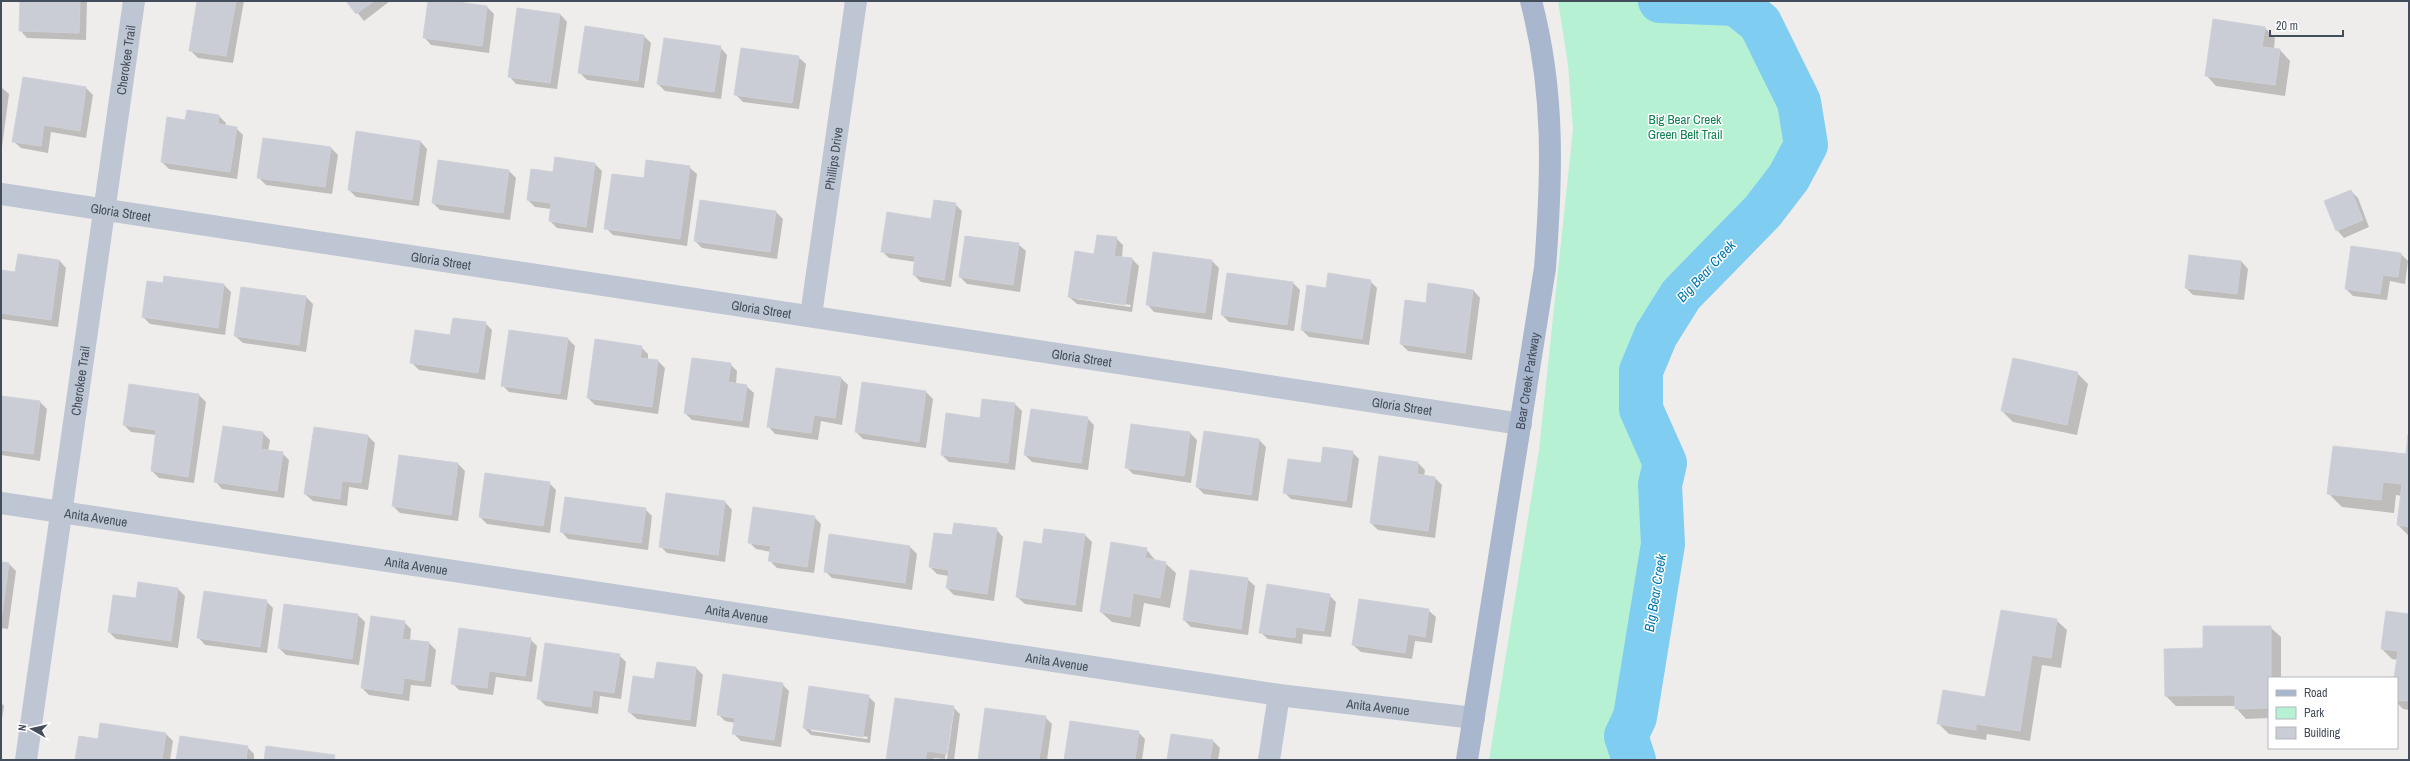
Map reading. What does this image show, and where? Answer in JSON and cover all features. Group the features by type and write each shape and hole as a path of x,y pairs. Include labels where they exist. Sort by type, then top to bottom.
{"main road":[{"name":"Bear Creek Parkway","path":"1467,760 1545,268 1551,197 1550,120 1543,44 1532,1"}],"street":[{"name":"Cherokee Trail","path":"26,760 134,1"},
{"name":"Phillips Drive","path":"811,315 856,1"},
{"name":"Gloria Street","path":"1,194 811,315 1521,424"},
{"name":"Anita Avenue","path":"1,503 1278,695 1474,718"},
{"path":"1269,760 1278,695"}],"green space":[{"name":"Big Bear Creek Green Belt Trail","path":"1558,1 1660,1 1736,4 1760,23 1799,102 1806,145 1789,177 1763,211 1681,295 1656,335 1641,371 1641,409 1665,463 1663,544 1635,717 1626,736 1634,760 1489,760 1539,450 1573,129 1568,65"}],"building":[{"path":"20,1 80,1 79,33 19,31"},
{"path":"197,1 236,1 226,56 189,51"},
{"path":"346,1 374,1 356,14"},
{"path":"428,1 451,1 487,6 482,46 423,38"},
{"path":"517,8 560,14 550,83 508,77"},
{"path":"2213,19 2265,27 2262,47 2280,49 2275,85 2205,76"},
{"path":"585,26 644,35 638,81 578,73"},
{"path":"664,38 721,46 714,92 657,84"},
{"path":"741,48 799,56 792,103 734,95"},
{"path":"23,77 86,87 80,131 44,125 41,146 12,142"},
{"path":"187,110 219,115 218,124 237,127 230,172 161,162 167,117 185,120"},
{"path":"356,131 420,141 412,200 348,190"},
{"path":"263,138 331,147 325,187 257,178"},
{"path":"555,157 595,163 586,227 549,221 551,203 527,200 531,169 553,172"},
{"path":"438,160 509,170 503,213 432,203"},
{"path":"646,160 690,166 680,239 604,229 612,174 644,178"},
{"path":"2351,190 2363,220 2336,231 2324,201"},
{"path":"700,200 776,211 770,252 694,241"},
{"path":"934,200 956,203 944,280 913,275 915,256 881,252 887,212 931,219"},
{"path":"1097,235 1117,237 1114,256 1132,258 1125,305 1068,297 1075,251 1094,254"},
{"path":"965,236 1019,243 1013,285 959,277"},
{"path":"2351,246 2401,253 2398,277 2383,275 2380,294 2345,289"},
{"path":"1153,252 1212,260 1205,313 1146,305"},
{"path":"18,254 59,260 51,320 1,313 1,270 15,272"},
{"path":"2189,255 2241,261 2237,294 2185,288"},
{"path":"1227,273 1293,282 1287,325 1221,315"},
{"path":"1328,273 1371,280 1362,339 1301,330 1307,285 1326,288"},
{"path":"164,276 224,284 218,328 142,317 147,281 163,283"},
{"path":"1428,283 1473,290 1465,353 1400,344 1405,300 1426,303"},
{"path":"241,287 306,296 299,345 234,336"},
{"path":"453,318 486,322 478,373 410,363 415,330 450,335"},
{"path":"509,330 568,338 560,394 501,386"},
{"path":"595,339 642,346 640,358 658,360 652,407 587,398"},
{"path":"692,358 731,363 728,382 747,385 742,421 684,413"},
{"path":"2013,358 2078,372 2067,425 2001,411"},
{"path":"776,368 841,377 835,418 814,415 811,433 767,427"},
{"path":"862,382 926,391 919,442 855,432"},
{"path":"129,384 199,394 188,477 151,471 156,430 123,425"},
{"path":"1,396 40,401 33,454 1,450"},
{"path":"982,399 1015,403 1008,463 941,455 946,413 980,418"},
{"path":"1031,409 1088,417 1081,463 1024,455"},
{"path":"1131,424 1190,432 1184,476 1125,468"},
{"path":"223,426 263,432 261,449 283,452 277,491 214,482"},
{"path":"314,427 368,435 361,483 342,481 340,499 304,494"},
{"path":"1204,431 1259,439 1251,495 1196,487"},
{"path":"2408,435 2409,527 2397,525 2402,484 2383,482 2381,500 2327,494 2333,446 2406,454"},
{"path":"1323,447 1353,451 1346,501 1283,493 1288,459 1321,463"},
{"path":"399,455 458,463 451,515 392,506"},
{"path":"1379,456 1418,462 1417,474 1435,477 1428,531 1370,523"},
{"path":"485,473 550,482 543,526 479,517"},
{"path":"666,493 725,501 718,555 659,547"},
{"path":"565,497 646,508 641,543 560,532"},
{"path":"753,507 815,516 807,567 768,561 771,546 748,543"},
{"path":"954,523 997,528 987,594 946,588 949,570 929,567 934,533 952,535"},
{"path":"1044,529 1085,534 1075,605 1016,597 1024,541 1042,544"},
{"path":"829,534 910,546 905,583 824,572"},
{"path":"1111,542 1147,548 1145,558 1166,562 1160,598 1133,593 1130,617 1100,612"},
{"path":"1,562 9,563 1,622"},
{"path":"1190,570 1248,578 1241,629 1183,620"},
{"path":"138,582 178,588 171,641 108,632 113,595 136,598"},
{"path":"1267,584 1330,594 1324,631 1296,627 1295,638 1259,633"},
{"path":"204,591 267,600 260,647 197,638"},
{"path":"1359,599 1429,609 1425,637 1408,634 1405,653 1352,645"},
{"path":"284,604 358,614 352,659 278,648"},
{"path":"2001,610 2057,619 2051,658 2032,655 2020,731 1976,724 1976,730 1937,724 1943,690 1985,697"},
{"path":"2386,611 2409,614 2409,701 2398,700 2398,677 2394,677 2398,651 2381,649"},
{"path":"371,616 405,621 402,639 429,642 424,681 404,678 402,694 361,688"},
{"path":"2203,626 2271,626 2271,677 2268,677 2268,708 2235,709 2235,695 2165,696 2164,649 2203,648"},
{"path":"459,628 531,638 525,676 489,671 487,688 451,684"},
{"path":"545,643 620,654 614,693 593,690 591,707 537,699"},
{"path":"657,662 696,667 690,720 628,712 633,676 654,679"},
{"path":"723,674 783,683 774,740 732,734 735,718 717,715"},
{"path":"809,686 869,695 863,737 803,728"},
{"path":"895,698 954,706 947,754 927,751 925,760 886,760"},
{"path":"985,708 1046,716 1039,760 978,760"},
{"path":"1070,721 1139,731 1135,760 1064,760"},
{"path":"100,723 166,733 162,760 75,760 79,736 98,739"},
{"path":"1171,734 1213,740 1210,760 1167,760"},
{"path":"180,736 248,746 246,760 176,760"},
{"path":"266,746 335,755 334,760 264,760"}],"waterway":[{"name":"Big Bear Creek","path":"1634,760 1626,736 1635,717 1663,544 1660,485 1665,463 1641,409 1641,371 1656,335 1681,295 1763,211 1789,177 1806,145 1799,102 1760,23 1736,4 1660,1"}]}
